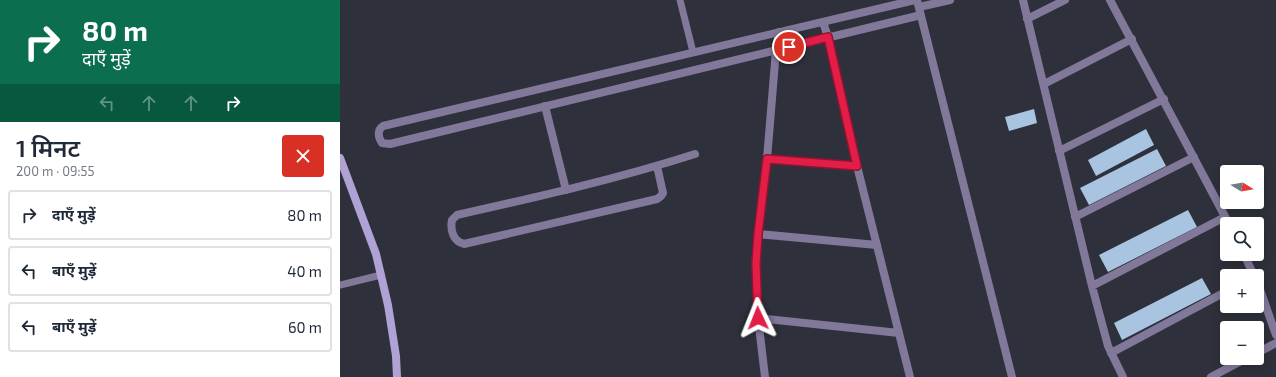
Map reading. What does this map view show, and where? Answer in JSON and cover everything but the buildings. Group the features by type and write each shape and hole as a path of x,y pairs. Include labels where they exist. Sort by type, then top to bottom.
{"main road":[{"path":"340,158 376,254 388,305 396,356 397,377"}],"street":[{"path":"918,5 828,37 390,144 382,142 379,136 380,128 383,126 693,52 823,22 918,5 950,0"},
{"path":"1023,0 1092,286 1111,353 1123,377"},
{"path":"1027,19 1065,0"},
{"path":"1110,0 1225,217"},
{"path":"918,5 1012,377"},
{"path":"823,22 828,37 857,166 910,377"},
{"path":"765,377 758,318 756,264 776,50 779,32"},
{"path":"1044,84 1132,39"},
{"path":"1059,151 1164,99"},
{"path":"545,106 566,190"},
{"path":"657,166 663,193 657,199 464,244 456,241 454,238 451,225 452,220 458,215 566,190 657,166 695,154"},
{"path":"1075,217 1194,157"},
{"path":"767,159 857,166"},
{"path":"1092,286 1220,223"},
{"path":"758,234 877,245"},
{"path":"1111,353 1220,295"},
{"path":"1264,301 1276,335"},
{"path":"758,318 899,333"},
{"path":"1264,349 1276,343"},
{"path":"1211,377 1234,365"}],"lane":[{"path":"680,0 693,52"},
{"path":"340,285 381,275"}],"route":[{"path":"758,318 756,264 767,159 857,166 828,37 789,47"}]}
